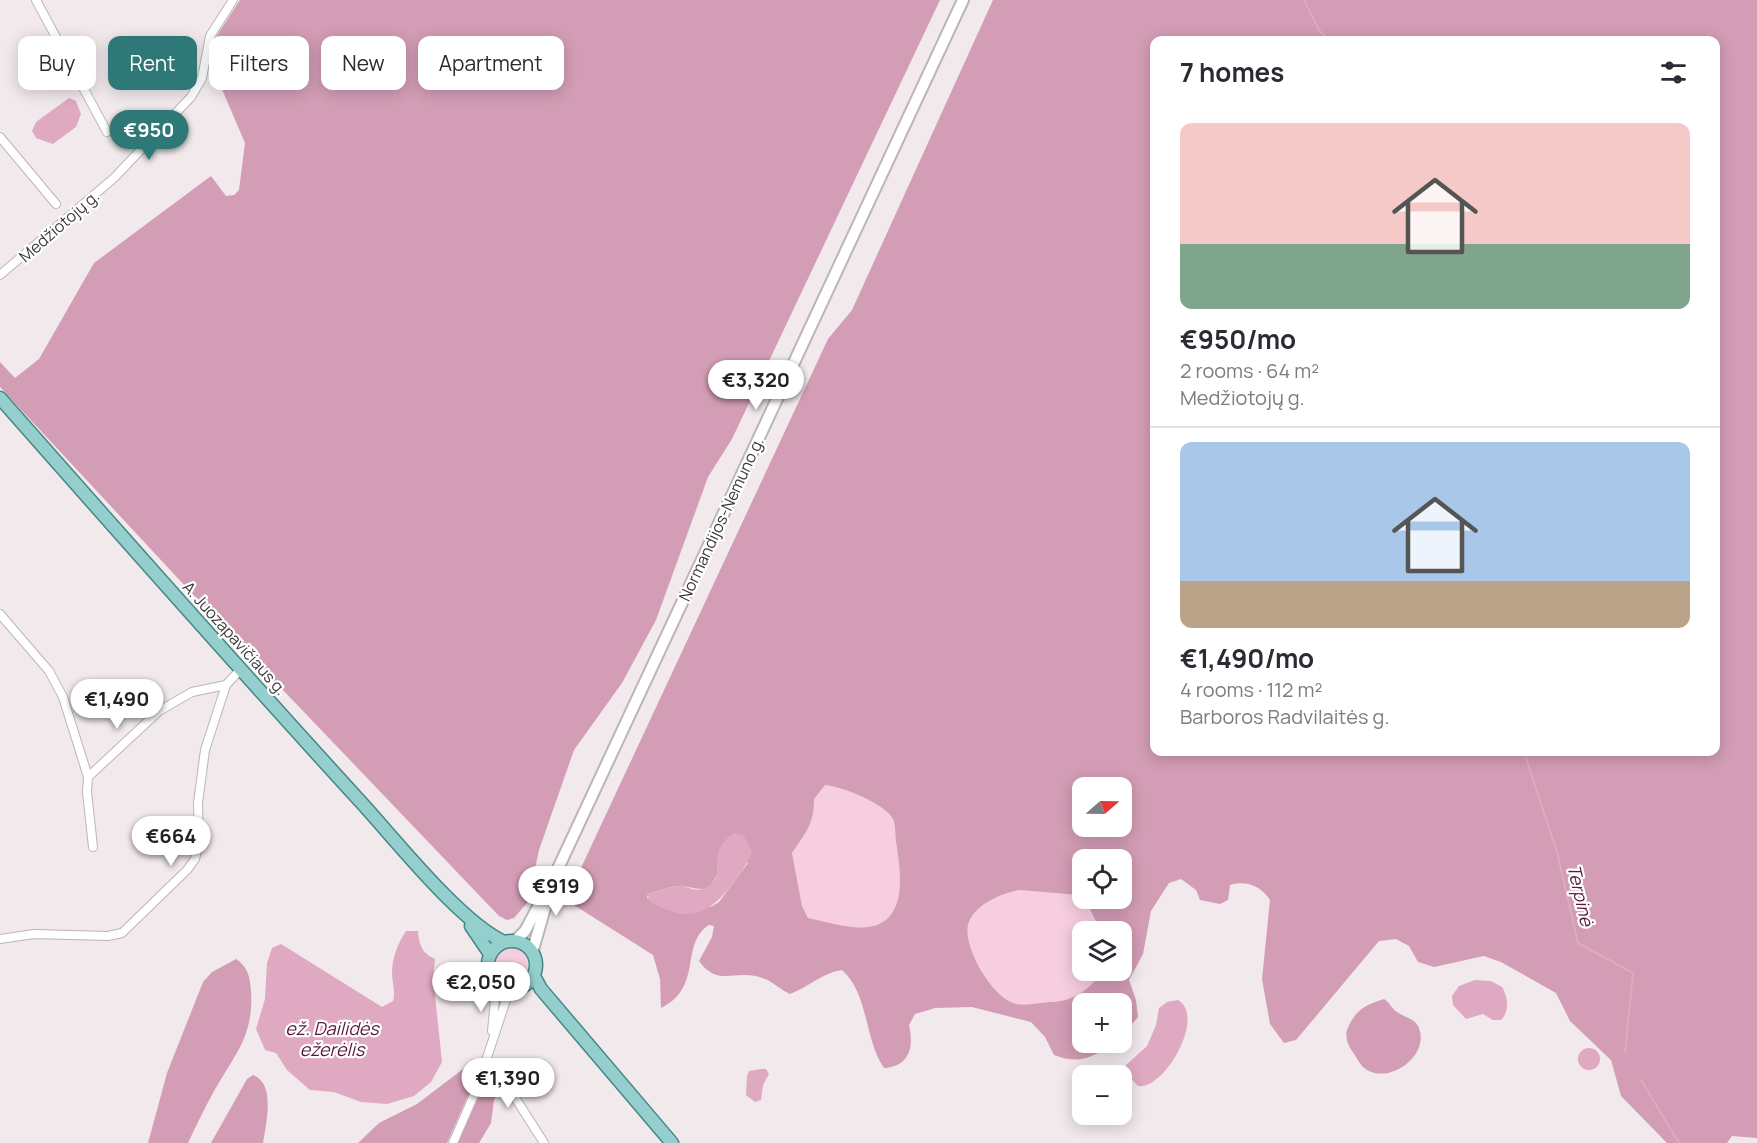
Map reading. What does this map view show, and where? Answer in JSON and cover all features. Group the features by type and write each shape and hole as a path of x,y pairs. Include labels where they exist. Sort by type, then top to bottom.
{"main road":[{"name":"Normandijos-Nemuno g.","path":"510,942 525,931 555,875 963,0"},
{"name":"A. Juozapavičiaus g.","path":"0,398 240,670 448,897 491,936 510,942"},
{"name":"Normandijos-Nemuno g.","path":"532,952 555,875"},
{"name":"A. Juozapavičiaus g.","path":"448,897 490,954"},
{"path":"609,1072 572,1036 535,994 504,988 491,978 488,970 490,954 510,942 525,945 532,952 536,960 534,976 541,989 609,1072 672,1143"},
{"path":"516,989 534,976"}],"street":[{"path":"36,0 107,132"},
{"name":"Medžiotojų g.","path":"0,275 114,178 191,97 202,78 210,36 233,0"},
{"path":"0,136 56,204"},
{"path":"0,614 49,671 63,697 88,777 87,792 93,847"},
{"path":"0,939 34,934 108,936 122,933 187,870 195,859 199,843 198,803 205,750 226,685 240,670"},
{"path":"88,777 159,711 192,693 226,685"},
{"path":"491,978 495,999 491,1047"},
{"path":"453,1143 516,989"},
{"path":"486,1063 502,1077 544,1143"}],"shaded area":[{"path":"240,0 940,0 732,439 708,477 656,620 622,683 574,750 539,850 528,902 514,918 507,920 499,916 240,645 0,387 0,362 15,378 39,359 94,263 211,176 226,196 234,195 239,190 245,143 222,90 309,90 309,36 217,36"},
{"path":"993,0 1757,0 1757,1138 1732,1136 1727,1143 1667,1143 1621,1096 1611,1060 1570,1021 1556,993 1501,962 1484,956 1434,967 1418,962 1409,946 1396,939 1379,941 1296,1040 1284,1043 1270,1024 1262,979 1270,900 1253,885 1242,883 1230,885 1228,900 1220,904 1200,900 1196,890 1181,879 1169,883 1151,911 1143,954 1132,974 1132,921 1096,921 1090,909 1132,909 1132,849 1072,849 1072,894 1019,890 1005,894 982,906 968,925 970,946 975,959 989,983 1007,1000 1016,1004 1030,1004 1072,997 1072,1053 1098,1053 1079,1059 1054,1055 1045,1037 1031,1022 972,1007 935,1008 915,1014 909,1025 911,1041 908,1054 900,1064 884,1068 873,1044 857,991 842,970 828,974 790,994 768,980 755,976 714,974 699,961 712,937 714,926 709,925 700,933 695,943 687,978 682,989 674,999 661,1008 660,979 653,955 566,900 828,339 852,310","holes":["825,785 873,802 882,807 893,819 900,888 894,910 887,919 877,925 852,927 808,918 802,906 792,853 808,828 813,815 814,799","748,863 719,902 711,907 647,898 648,894 672,887 707,888 715,880 718,872 717,864"]},
{"path":"825,785 852,792 873,802 889,813 894,821 900,888 894,910 887,919 877,925 852,927 808,918 802,906 792,853 811,822 814,798"},
{"path":"1019,890 1072,894 1072,909 1088,909 1096,921 1072,921 1072,981 1094,981 1082,993 1072,993 1072,997 1060,1001 1016,1004 998,993 989,983 970,946 968,925 982,906 1005,894"},
{"path":"511,948 523,953 528,965 523,977 511,982 499,977 494,965 499,953"},
{"path":"236,959 248,973 251,991 249,1021 241,1045 188,1143 148,1143 167,1073 203,982 212,972"},
{"path":"1094,981 1129,981 1136,1000 1138,1017 1132,1024 1132,993 1082,993"},
{"path":"1384,999 1395,1011 1415,1022 1421,1039 1412,1059 1403,1066 1383,1074 1363,1067 1351,1049 1346,1035 1357,1013 1366,1006"},
{"path":"467,1066 472,1066 478,1073 447,1143 358,1143 379,1123 417,1104"},
{"path":"253,1075 265,1086 267,1095 268,1105 263,1143 211,1143 247,1079"},
{"path":"493,1075 502,1083 494,1100 491,1123 479,1143 457,1143 488,1077"}],"water":[{"path":"69,98 76,101 81,114 76,127 53,144 36,138 32,131 36,122"},
{"path":"734,833 743,835 752,851 741,871 715,903 696,913 686,914 662,908 649,901 648,894 672,887 680,886 700,890 707,887 716,876 717,856 720,849"},
{"name":"ež. Dailidės ežerėlis","path":"406,931 418,931 422,948 435,959 433,977 442,1062 431,1082 414,1096 387,1104 361,1102 334,1092 310,1090 287,1070 276,1053 265,1050 256,1029 265,999 267,963 272,948 281,944 382,1007 393,1001 393,962"},
{"path":"1475,980 1491,981 1502,987 1507,1004 1506,1012 1501,1020 1493,1020 1483,1014 1466,1019 1453,1005 1452,996 1459,986"},
{"path":"1178,1000 1186,1009 1188,1021 1185,1036 1178,1051 1159,1077 1148,1084 1138,1086 1132,1079 1132,1065 1126,1065 1147,1046 1156,1025 1159,1008 1167,1002"},
{"path":"1589,1048 1597,1051 1600,1059 1597,1067 1589,1070 1581,1067 1578,1059 1581,1051"},
{"path":"766,1069 769,1074 763,1085 761,1100 755,1102 746,1095 747,1076 749,1071"}],"waterway":[{"name":"Terpinė","path":"1304,0 1319,30 1325,36"},
{"name":"Terpinė","path":"1525,756 1557,852 1578,943 1633,973 1625,1052"},
{"name":"Terpinė","path":"1641,1080 1679,1143"}]}
